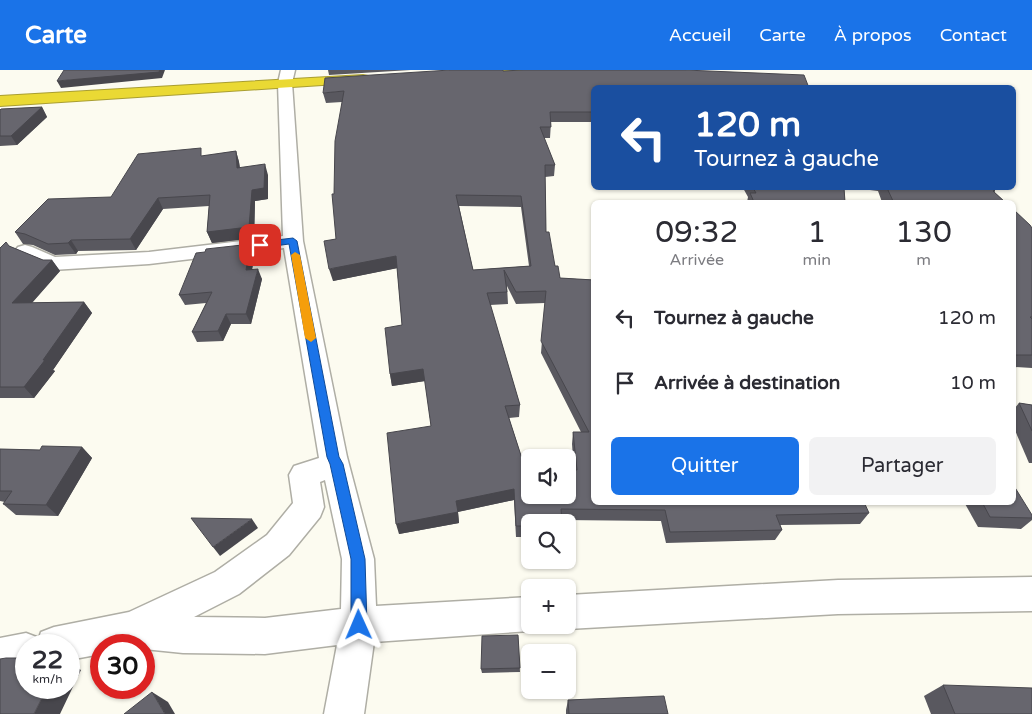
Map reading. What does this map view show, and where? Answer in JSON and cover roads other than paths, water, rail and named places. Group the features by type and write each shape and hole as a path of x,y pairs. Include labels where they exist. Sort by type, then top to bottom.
{"highway":[{"path":"454,74 514,70"},
{"path":"0,101 287,77 375,78"}],"street":[{"path":"287,77 293,241 333,457 358,559 359,625 344,714"},
{"path":"26,251 52,264 149,258 293,241"},
{"path":"80,640 130,630 227,583 278,545 309,507 304,475 336,464"},
{"path":"576,612 838,597 1032,594"},
{"path":"130,630 183,635 265,636 359,625 521,615"},
{"path":"0,656 15,653"}]}
